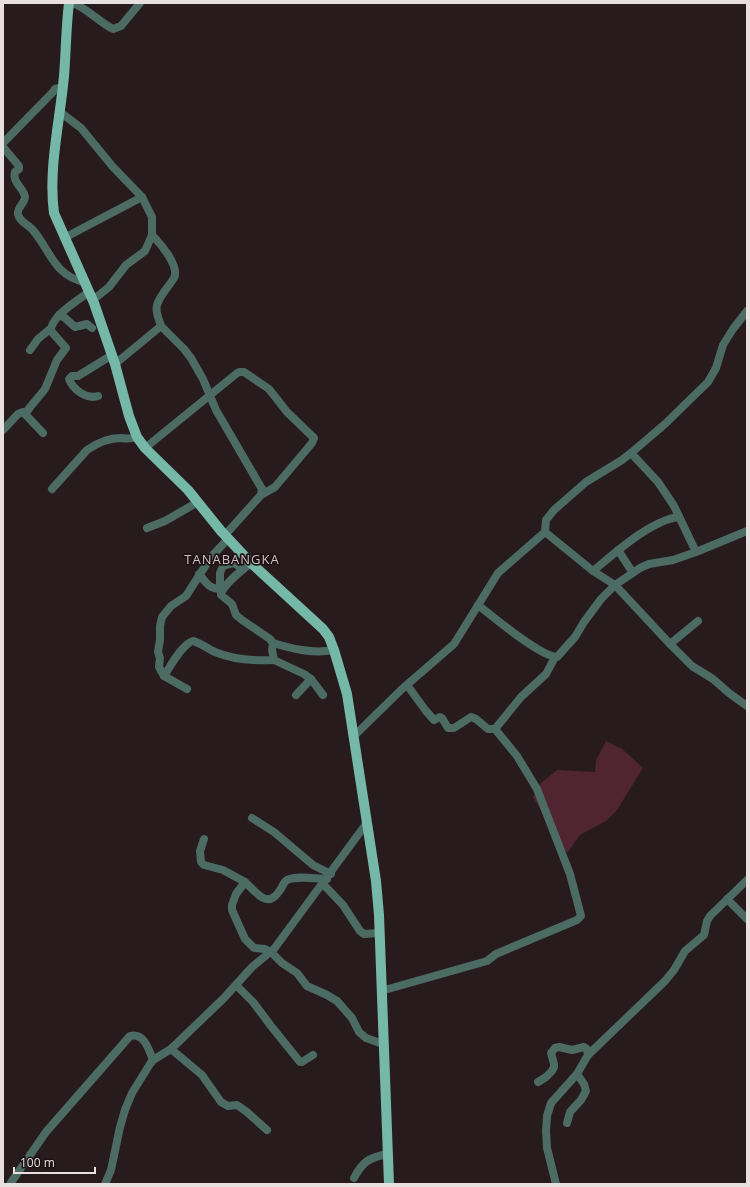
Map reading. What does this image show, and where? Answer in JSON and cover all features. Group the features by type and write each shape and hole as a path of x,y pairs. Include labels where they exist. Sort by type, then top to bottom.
{"main road":[{"path":"69,3 63,87 53,175 54,213 91,296 113,360 129,416 138,437 145,448 188,490 251,563 323,629 329,637 334,650 346,694 376,881 389,1184"}],"street":[{"path":"69,3 82,7 113,29 122,26 140,3"},
{"path":"3,143 53,92 63,87"},
{"path":"30,350 38,339 50,329 59,315 109,287 126,265 145,251 152,235 152,217 142,197 113,167 81,128 60,112"},
{"path":"3,147 19,166 14,175 25,196 25,200 19,208 18,213 20,219 36,234 55,264 72,278 84,282"},
{"path":"64,238 142,197"},
{"path":"152,235 165,250 175,271 174,278 158,304 157,310 161,326 184,348 191,358 203,379 209,395 228,432 260,486 262,492 261,495"},
{"path":"353,737 407,685 454,644 495,578 504,567 544,532 546,520 558,506 586,482 631,453 665,424 708,382 716,368 723,345 736,324 747,311"},
{"path":"59,315 66,318 75,326 78,327 87,324 92,328"},
{"path":"736,324 747,325"},
{"path":"98,396 92,398 83,394 76,389 69,379 72,376 78,376 113,360 161,326"},
{"path":"25,414 45,389 54,365 66,348 50,329"},
{"path":"145,448 239,372 244,372 250,375 268,389 287,412 313,436 314,440 275,487 261,495 211,557 186,596 171,606 162,617 158,652 160,658 158,665 164,676 187,689"},
{"path":"3,430 18,414 23,412 43,433"},
{"path":"52,490 87,450 107,440 121,438 129,440 138,437"},
{"path":"631,453 658,482 679,517 696,552"},
{"path":"147,528 165,521 198,502"},
{"path":"593,571 618,550 643,533 668,519 679,517"},
{"path":"478,605 518,636 550,656 560,656 594,609 615,585 645,565 673,560 747,531"},
{"path":"544,532 593,571 615,585 695,669 713,679 747,706"},
{"path":"618,550 633,573"},
{"path":"243,570 234,562 223,566 220,573 221,595 232,604 236,615 270,639 273,643 312,652 334,650"},
{"path":"199,574 212,588 221,589 251,563"},
{"path":"670,644 698,621"},
{"path":"164,676 184,646 193,641 216,652 234,657 254,661 274,660 304,674 311,679 323,695"},
{"path":"273,643 272,650 274,660"},
{"path":"494,729 521,697 546,674 555,657"},
{"path":"296,695 311,679"},
{"path":"381,991 487,961 496,954 577,920 581,916 570,874 536,788 517,756 494,729 488,729 476,719 471,717 454,728 448,728 441,718 434,720 426,712 407,685"},
{"path":"252,818 274,832 327,879 360,931 364,934 379,934"},
{"path":"105,1184 111,1170 120,1127 129,1099 153,1060 171,1049 236,985 252,967 279,944 366,824"},
{"path":"204,840 200,851 200,857 201,862 204,865 223,870 245,882 260,896 268,900 276,898 284,883 292,878 327,879"},
{"path":"556,1184 547,1148 547,1116 551,1102 577,1074 588,1055 665,981 674,970 685,951 702,938 707,920 747,880"},
{"path":"245,882 233,899 232,910 245,939 249,944 257,949 271,952 282,963 297,973 307,986 328,995 337,1001 352,1018 362,1035 383,1044"},
{"path":"727,899 747,919"},
{"path":"236,985 253,1002 300,1062 313,1055"},
{"path":"10,1184 46,1132 130,1036 137,1036 145,1042 153,1060"},
{"path":"538,1082 546,1078 554,1067 551,1054 555,1048 559,1047 572,1050 584,1047 587,1049 588,1055"},
{"path":"171,1049 202,1075 221,1102 228,1106 237,1105 267,1130"},
{"path":"567,1123 570,1112 581,1100 586,1091 584,1084 577,1074"},
{"path":"354,1178 369,1158 387,1154"}],"shaded area":[{"path":"606,741 622,749 643,768 617,810 606,821 580,835 567,853 533,797 539,785 557,770 595,772 596,760"}],"district":[{"name":"TANABANGKA","path":"232,559"}]}
